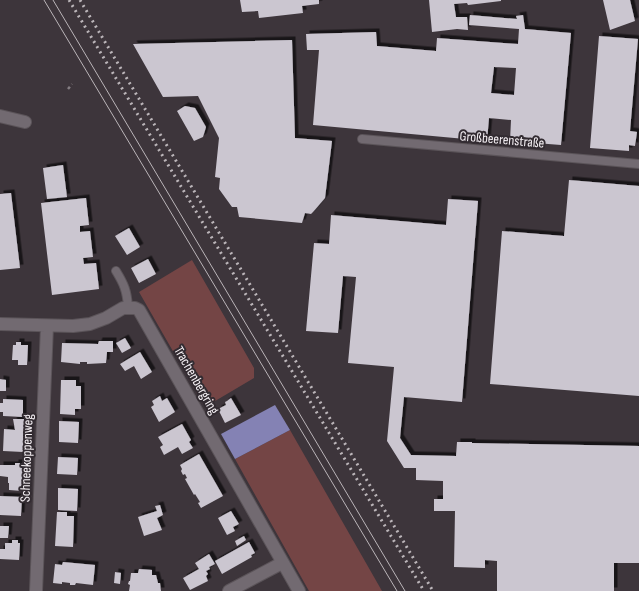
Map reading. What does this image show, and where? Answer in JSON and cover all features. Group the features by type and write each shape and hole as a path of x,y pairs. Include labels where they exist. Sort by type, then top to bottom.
{"street":[{"path":"0,116 25,122"},
{"path":"0,324 73,326 90,324 128,307"},
{"name":"Trachenbergring","path":"128,307 135,308 142,315 299,591"},
{"name":"Schneekoppenweg","path":"36,591 47,326"},
{"path":"229,591 282,563"}],"lane":[{"name":"Großbeerenstraße","path":"362,139 639,164"},
{"path":"116,271 127,294 128,307"}],"path":[{"path":"68,89 72,84"}],"shaded area":[{"path":"192,260 254,368 254,378 205,407 139,292"},
{"path":"290,430 382,591 309,591 235,459"}],"water":[{"path":"275,405 290,430 235,459 221,434"}],"building":[{"path":"240,0 319,0 319,4 302,6 303,13 259,18 258,11 242,12"},
{"path":"429,0 501,1 468,5 467,3 454,4 456,17 467,17 468,30 457,29 432,32"},
{"path":"603,0 630,0 635,21 610,30"},
{"path":"470,15 517,19 516,16 523,15 525,29 571,33 561,145 510,141 511,120 489,118 487,141 313,125 319,50 307,50 306,34 376,32 377,46 436,51 437,38 518,44 519,29 469,25","holes":["494,67 516,68 514,95 491,93"]},
{"path":"599,36 638,39 630,131 637,132 635,146 629,145 629,151 590,148"},
{"path":"292,40 295,138 332,141 325,198 311,214 305,213 302,223 239,217 237,207 232,207 219,189 220,178 215,177 219,138 198,96 163,97 133,44"},
{"path":"185,106 195,108 206,127 203,137 194,141 177,111"},
{"path":"63,165 67,197 47,199 43,168"},
{"path":"569,180 639,186 639,396 490,384 502,231 564,236"},
{"path":"11,193 20,268 0,270 0,194"},
{"path":"86,198 89,225 80,226 80,232 90,231 93,257 83,258 84,264 96,263 99,289 52,295 41,203"},
{"path":"448,199 478,201 462,402 404,397 400,438 411,455 456,456 457,442 639,446 639,563 614,563 614,591 497,591 497,561 485,560 485,568 454,567 455,511 434,511 434,499 443,499 443,481 416,480 416,468 404,468 387,441 394,367 348,363 356,277 343,276 338,333 306,331 314,243 329,244 331,215 446,225"},
{"path":"129,228 140,247 127,255 115,236"},
{"path":"148,259 156,274 139,283 131,268"},
{"path":"125,338 131,348 122,353 116,343"},
{"path":"99,341 113,341 113,352 107,352 106,363 87,364 87,362 80,362 80,364 61,362 62,343 98,344"},
{"path":"16,342 21,342 21,345 28,345 27,365 18,365 18,360 12,360 13,345 16,345"},
{"path":"140,352 152,372 141,379 134,366 125,371 120,364"},
{"path":"0,379 6,380 6,391 0,391"},
{"path":"61,380 76,380 76,386 81,386 81,409 75,409 75,415 60,414"},
{"path":"160,396 162,401 167,398 175,412 159,422 151,407 154,405 152,401"},
{"path":"231,398 241,415 225,423 218,409 226,405 225,402"},
{"path":"3,399 23,400 23,417 3,416 3,412 0,412 0,403 3,403"},
{"path":"13,419 24,419 23,452 3,451 4,429 15,430"},
{"path":"59,421 79,422 78,443 59,442"},
{"path":"182,424 191,440 189,442 193,448 182,454 178,447 164,455 160,447 163,445 158,437"},
{"path":"199,454 223,496 201,508 198,503 200,502 195,494 194,495 185,479 187,478 185,474 183,475 181,471 182,469 180,465"},
{"path":"58,457 78,458 77,475 57,474"},
{"path":"15,463 20,463 20,465 23,465 22,491 9,490 8,477 0,476 0,465 15,465"},
{"path":"58,488 78,489 77,511 58,510"},
{"path":"0,496 22,497 21,516 0,515"},
{"path":"160,505 163,515 157,518 162,530 144,536 138,517 157,511 155,506"},
{"path":"231,511 239,524 233,527 235,531 227,535 218,518"},
{"path":"57,512 67,512 67,516 74,516 73,547 55,546"},
{"path":"0,526 9,526 8,538 0,538"},
{"path":"244,536 246,540 237,546 235,541"},
{"path":"12,540 18,540 18,543 20,543 19,560 0,559 0,549 5,549 5,543 12,543"},
{"path":"249,542 255,553 251,555 252,557 222,574 215,561"},
{"path":"209,554 215,564 209,567 210,569 206,571 208,574 206,576 208,581 190,590 183,578 199,569 195,563"},
{"path":"63,562 95,565 93,585 76,583 75,585 70,585 70,583 62,582 62,584 53,583 55,564 62,565"},
{"path":"139,569 152,570 152,575 156,575 158,583 160,583 161,591 129,591 130,585 128,584 131,573 138,573"},
{"path":"115,572 121,573 120,584 114,583"}],"tram line":[{"path":"44,0 397,591"},
{"path":"53,0 405,591"}],"railway":[{"path":"69,0 424,591"},
{"path":"80,0 433,591"}]}
